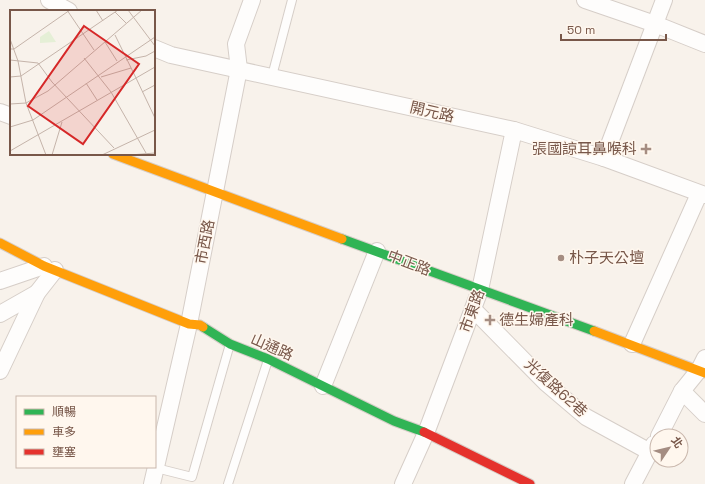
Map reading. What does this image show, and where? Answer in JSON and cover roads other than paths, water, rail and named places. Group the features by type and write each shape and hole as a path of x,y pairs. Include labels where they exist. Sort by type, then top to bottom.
{"street":[{"path":"49,0 67,10"},
{"name":"市西路","path":"152,484 189,324 239,69 236,44 252,0"},
{"path":"585,0 655,24 705,44"},
{"path":"604,158 664,0"},
{"name":"開元路","path":"155,48 171,55 514,130 604,158 702,194"},
{"path":"0,112 10,116"},
{"name":"市東路","path":"403,484 426,433 480,290 514,130"},
{"name":"中正路","path":"116,155 480,290 632,344 703,367"},
{"path":"632,344 702,194"},
{"name":"山通路","path":"0,243 50,268 189,324 200,325 230,344 268,359 394,421 426,433 530,484"},
{"path":"323,386 377,251"},
{"path":"0,281 50,268"},
{"path":"0,371 50,268"},
{"path":"0,314 37,294"},
{"name":"光復路62巷","path":"473,309 546,383 586,417 649,444"},
{"path":"663,428 682,392 703,367"},
{"path":"682,392 705,414"},
{"path":"633,484 649,454"}],"lane":[{"path":"272,76 292,0"},
{"path":"156,468 192,477 230,344"},
{"path":"228,484 268,359"}],"place":[{"name":"張國諒耳鼻喉科","path":"646,149"},
{"name":"朴子天公壇","path":"561,258"},
{"name":"德生婦產科","path":"490,320"}]}
